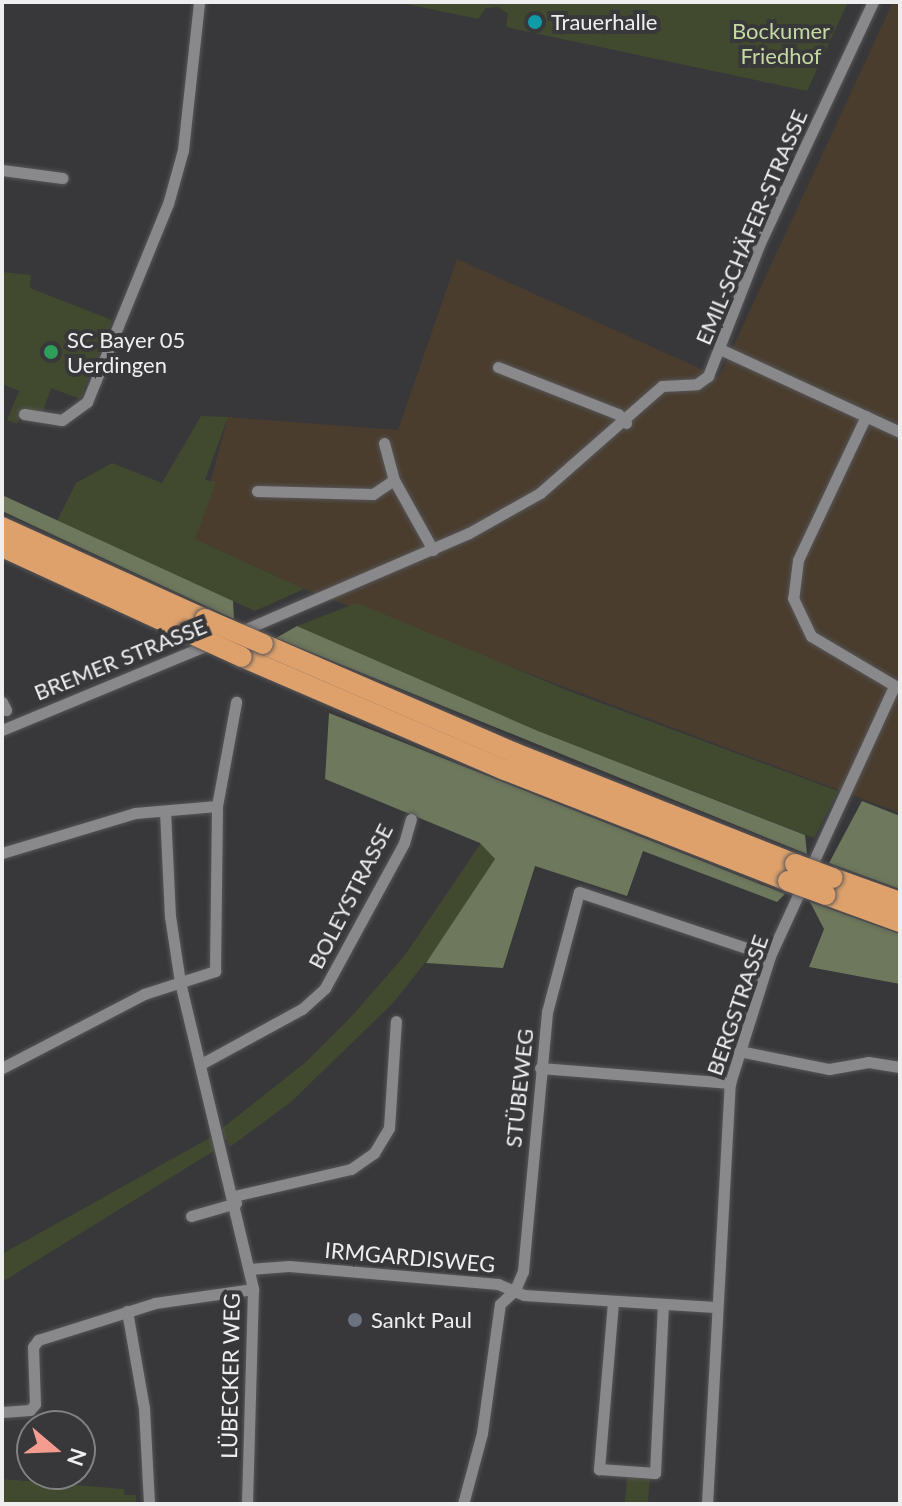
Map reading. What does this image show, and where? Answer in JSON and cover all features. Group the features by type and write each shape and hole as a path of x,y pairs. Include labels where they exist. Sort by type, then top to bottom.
{"highway":[{"path":"2,527 205,619 258,635 510,761"},
{"path":"2,547 242,657 791,872 830,886 900,902"},
{"path":"830,886 900,922"}],"street":[{"path":"24,414 62,420 87,402 168,204 183,150 199,2"},
{"name":"EMIL-SCHÄFER-STRASSE","path":"258,635 433,550 540,493 626,423 662,386 697,384 708,376 759,245 873,2"},
{"path":"2,170 62,178"},
{"path":"720,349 900,432"},
{"path":"498,367 618,414 626,423"},
{"path":"866,416 798,560 793,598 811,636 897,687"},
{"path":"384,443 394,480 433,550"},
{"path":"257,491 373,494 394,480"},
{"name":"BREMER STRASSE","path":"2,730 258,635"},
{"name":"BERGSTRASSE","path":"707,1504 715,1307 730,1083 770,956 897,687"},
{"path":"2,1068 131,1000 180,982 209,976 216,966 217,806 236,702"},
{"path":"2,853 103,820 217,806"},
{"name":"LÜBECKER WEG","path":"165,811 170,916 180,982 235,1200 253,1289 247,1504"},
{"name":"BOLEYSTRASSE","path":"201,1064 302,1009 325,988 404,843 411,819"},
{"name":"STÜBEWEG","path":"463,1504 482,1433 500,1304 515,1290 523,1271 540,1068 557,963 579,892 770,956"},
{"path":"191,1216 235,1200 351,1169 374,1153 389,1128 396,1021"},
{"path":"739,1051 829,1069 868,1062 900,1067"},
{"path":"540,1068 730,1083"},
{"name":"IRMGARDISWEG","path":"249,1269 289,1266 498,1284 515,1290 613,1302 715,1307"},
{"path":"2,1412 30,1410 35,1404 33,1347 38,1340 127,1311 197,1293 253,1289"},
{"path":"613,1302 599,1469 655,1473 663,1304"},
{"path":"127,1311 144,1408 149,1504"}],"shaded area":[{"path":"893,2 900,2 900,813 304,589 195,539 228,417 398,430 457,259 719,377"}],"green space":[{"name":"Bockumer Friedhof","path":"397,2 848,2 807,91 506,27 508,14 498,7 486,8 478,19"},
{"name":"SC Bayer 05 Uerdingen","path":"2,272 31,275 30,288 112,320 80,399 51,388 43,412 24,411 17,424 7,420 19,391 2,384"},
{"path":"201,416 228,417 205,480 216,482 195,539 304,589 255,611 57,521 76,483 112,463 162,483"},
{"path":"2,495 233,601 234,619 2,511"},
{"path":"357,603 574,693 838,791 814,838 538,731 297,626"},
{"path":"297,626 538,731 805,835 807,854 276,638"},
{"path":"329,713 785,894 777,902 643,851 627,896 535,866 503,968 426,963 495,859 480,843 325,779"},
{"path":"862,801 900,816 900,889 829,863"},
{"path":"481,843 495,859 452,929 393,1003 291,1102 230,1147 221,1129 306,1062 350,1018 405,955"},
{"path":"810,902 900,934 900,984 809,967 824,929"},
{"path":"213,1136 217,1149 2,1282 2,1254"},
{"path":"627,1477 650,1479 648,1504 625,1504"},
{"path":"2,1479 16,1480 16,1490 96,1490 96,1487 124,1489 124,1495 136,1495 136,1504 2,1504"}],"place":[{"name":"Trauerhalle","path":"535,22"},
{"name":"SC Bayer 05 Uerdingen","path":"51,352"},
{"name":"Sankt Paul","path":"355,1320"}]}
